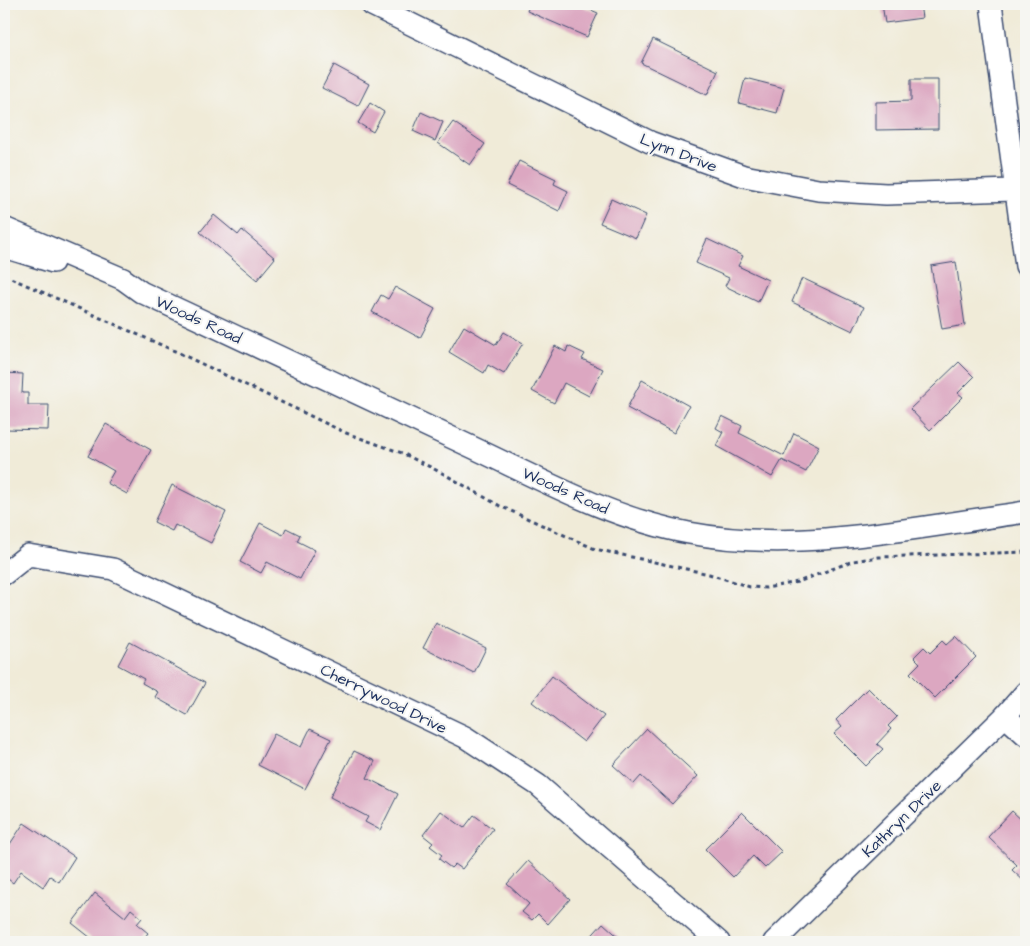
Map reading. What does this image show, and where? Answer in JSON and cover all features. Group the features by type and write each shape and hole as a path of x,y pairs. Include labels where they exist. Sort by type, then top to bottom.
{"street":[{"path":"991,4 1014,190 1026,266"},
{"name":"Lynn Drive","path":"372,5 650,142 744,176 818,190 876,193 1014,190"},
{"name":"Woods Road","path":"4,228 123,279 141,292 575,495 652,525 690,533 760,541 841,538 1026,512"},
{"name":"Woods Road","path":"4,247 79,272 118,288 141,292"},
{"name":"Cherrywood Drive","path":"4,574 28,555 113,568 465,737 538,785 719,942"},
{"name":"Kathryn Drive","path":"774,942 1006,716 1026,692"},
{"path":"1006,716 1026,735"}],"building":[{"path":"530,4 577,4 598,13 587,37 527,11"},
{"path":"882,4 920,4 922,18 885,23"},
{"path":"653,39 718,71 707,95 641,63"},
{"path":"334,65 369,84 358,106 322,88"},
{"path":"745,78 784,88 777,113 739,103"},
{"path":"911,79 938,79 938,129 876,130 876,102 911,101"},
{"path":"370,103 384,112 373,132 358,123"},
{"path":"421,112 443,122 435,141 413,131"},
{"path":"453,122 485,144 470,165 438,143"},
{"path":"519,161 556,179 554,184 568,191 559,211 507,185"},
{"path":"611,199 646,215 636,238 600,223"},
{"path":"214,215 238,235 242,230 275,258 257,280 200,232"},
{"path":"707,239 743,256 738,266 768,280 758,302 725,286 729,278 696,263"},
{"path":"956,262 965,325 942,329 931,266"},
{"path":"802,278 864,307 853,331 792,302"},
{"path":"395,287 435,309 420,338 372,312 381,295 388,299"},
{"path":"464,326 496,345 504,332 523,343 504,374 488,365 484,373 449,352"},
{"path":"555,346 566,352 568,346 585,354 582,359 603,369 589,396 564,383 554,403 532,391"},
{"path":"959,362 974,377 958,393 963,397 930,430 910,409"},
{"path":"4,373 23,374 22,393 28,393 28,405 49,405 48,430 4,429"},
{"path":"642,380 689,406 674,433 627,408"},
{"path":"722,416 742,426 739,433 784,456 794,433 819,446 806,472 782,460 772,477 716,446 723,432 716,428"},
{"path":"106,424 151,450 127,494 107,483 114,471 88,456"},
{"path":"172,485 226,512 211,543 175,525 172,531 154,522"},
{"path":"260,523 283,535 286,528 300,535 297,541 315,550 300,579 267,562 261,573 240,562"},
{"path":"436,623 486,648 474,673 423,648"},
{"path":"956,636 976,657 935,698 910,673 920,663 914,657 924,647 930,653 943,640 947,644"},
{"path":"130,642 205,683 187,715 155,697 158,692 142,683 144,679 118,665"},
{"path":"552,676 604,716 584,742 532,702"},
{"path":"868,688 897,717 888,726 891,729 877,744 883,749 866,766 834,734 842,727 836,720"},
{"path":"310,729 331,739 305,789 258,765 274,734 301,747"},
{"path":"647,729 698,776 672,804 641,776 634,784 613,765"},
{"path":"354,751 375,761 367,778 398,794 380,830 365,822 368,817 330,797"},
{"path":"441,811 464,828 474,815 493,829 462,869 455,864 451,868 439,859 442,855 430,846 433,843 423,835"},
{"path":"1012,811 1026,824 1026,883 1012,870 1017,865 988,837"},
{"path":"742,812 782,852 765,868 753,856 733,877 705,849"},
{"path":"24,823 75,857 59,882 50,876 43,887 21,871 13,883 4,876 4,853"},
{"path":"528,861 570,899 548,924 538,914 532,920 522,912 529,904 507,884"},
{"path":"95,893 125,917 131,909 142,918 137,924 148,933 141,942 109,942 104,939 101,942 96,942 72,923"},
{"path":"603,923 624,942 586,942"}]}
